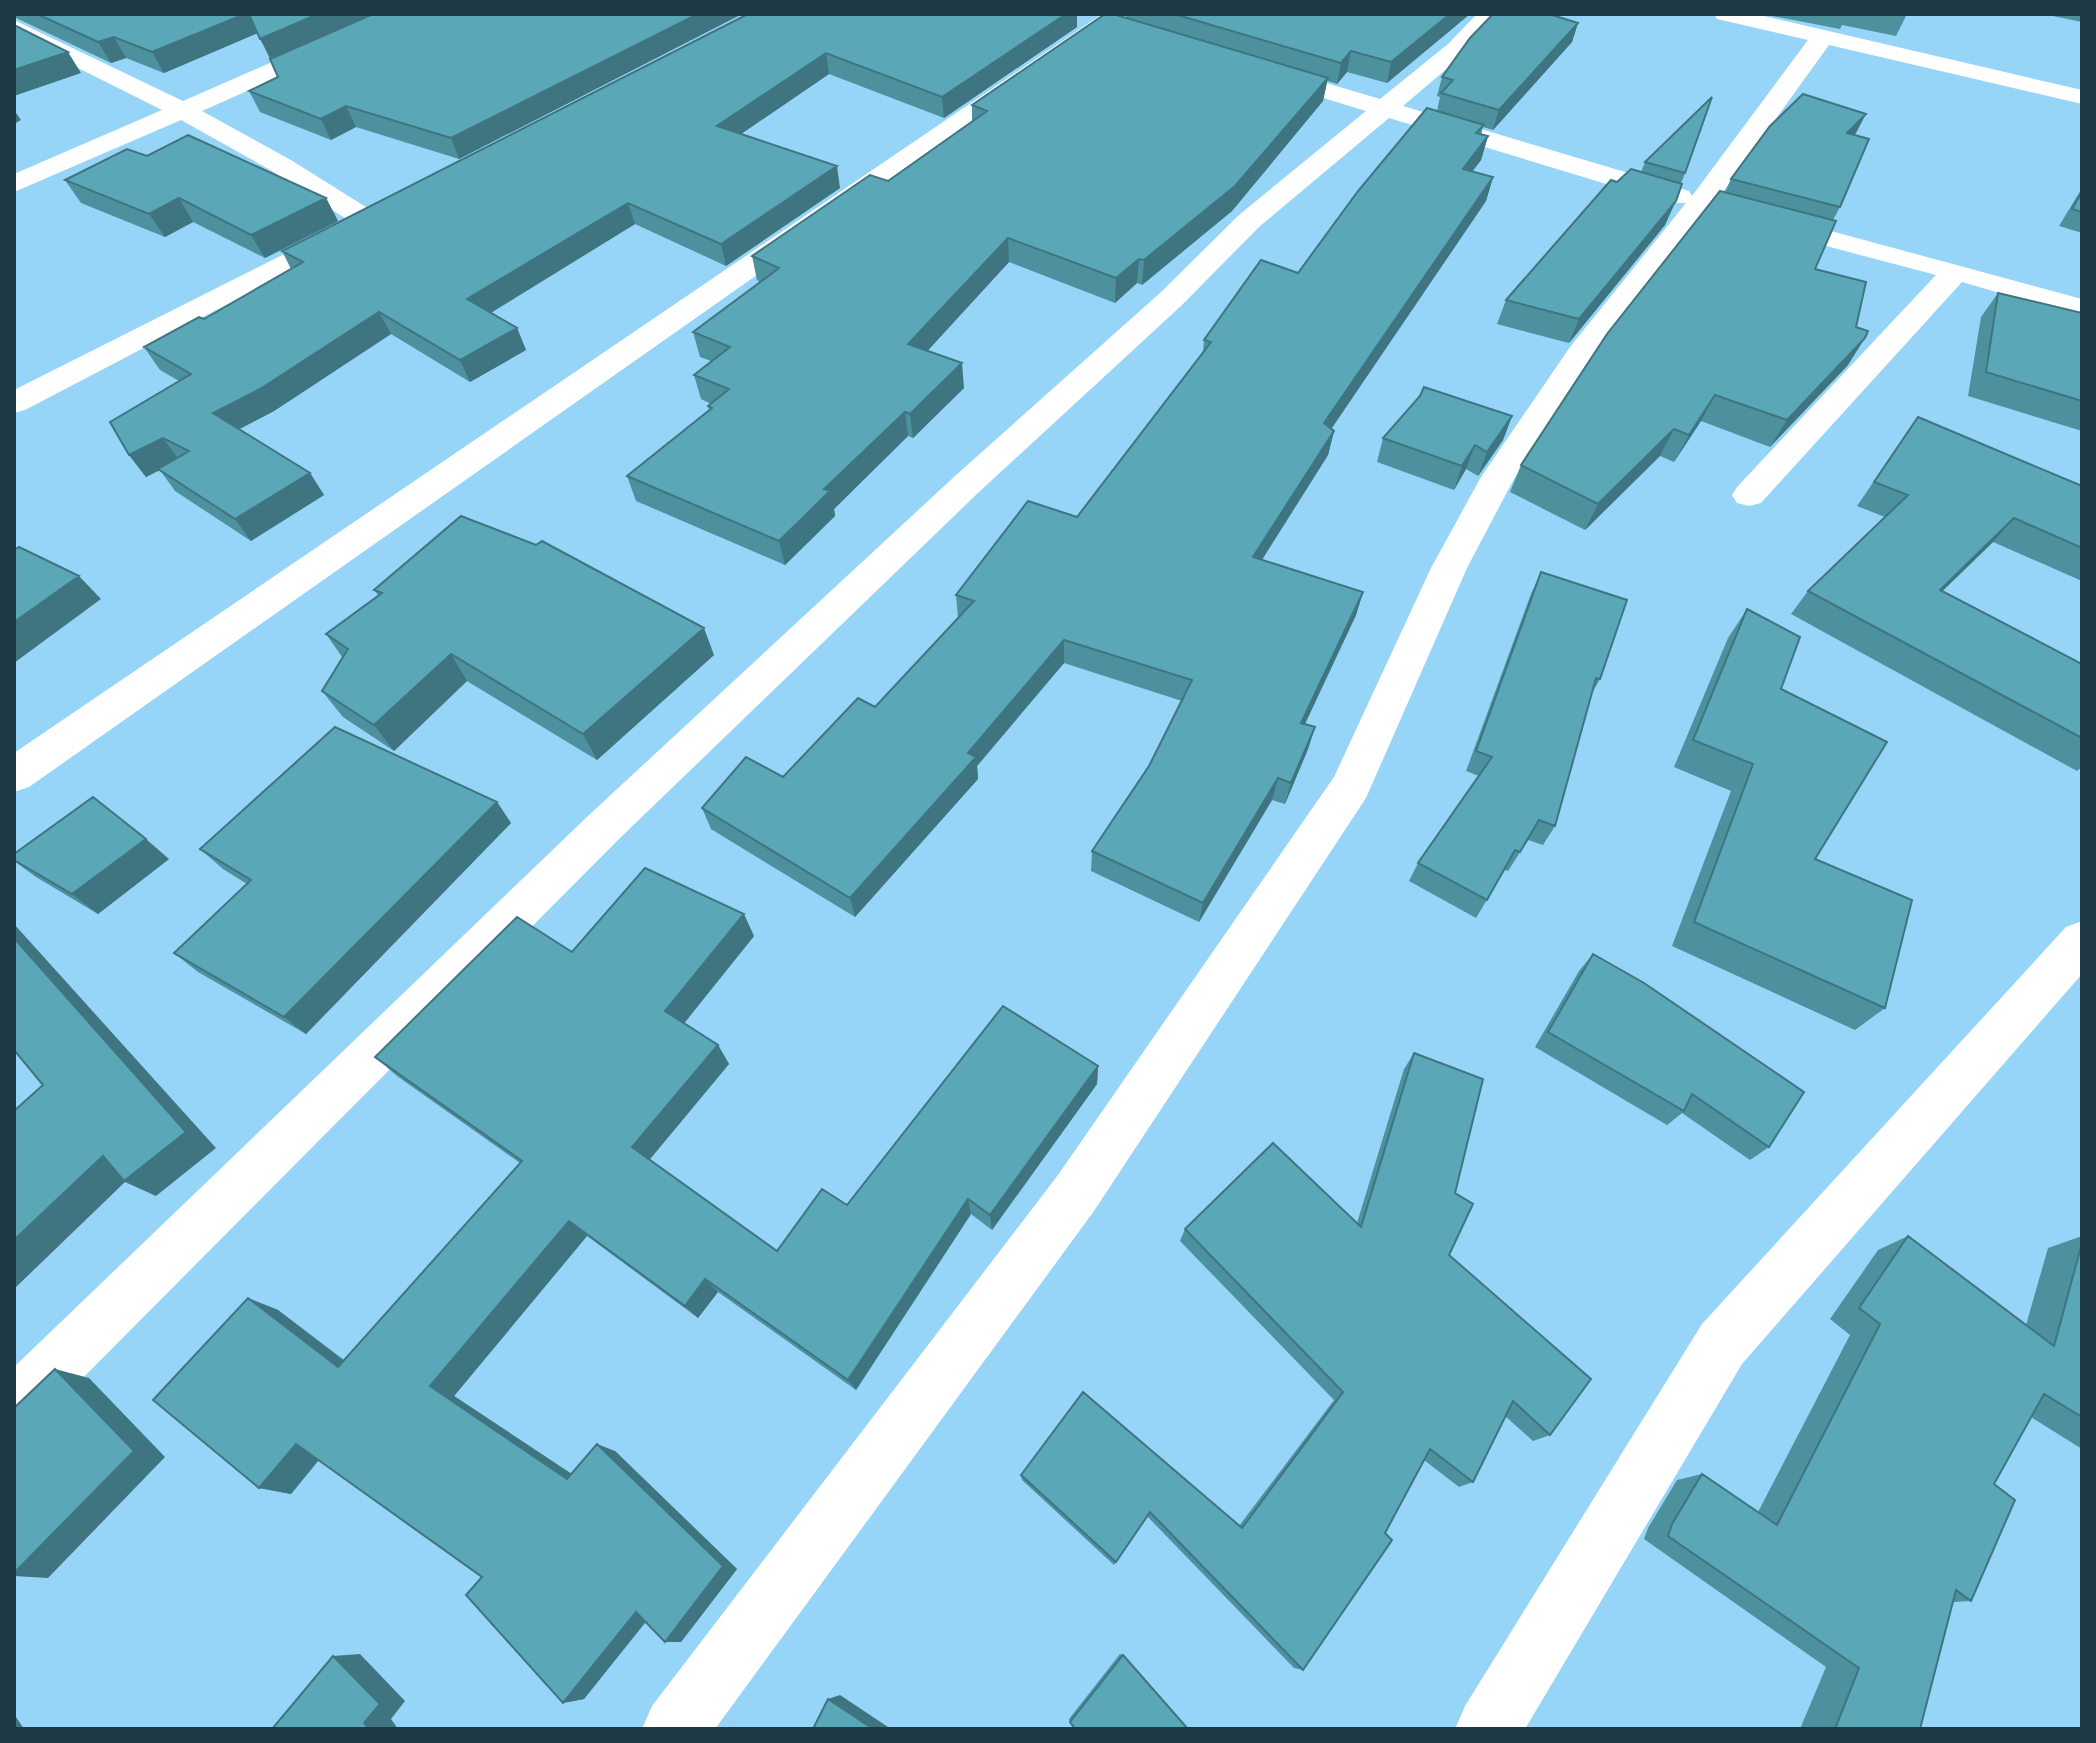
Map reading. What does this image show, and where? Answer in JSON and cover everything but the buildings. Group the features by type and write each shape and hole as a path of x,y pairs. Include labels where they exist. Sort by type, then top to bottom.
{"street":[{"path":"14,184 401,14"},
{"path":"1068,14 1116,24"},
{"path":"14,1407 604,827 967,484 1171,299 1249,221 1456,49 1490,14"},
{"path":"1725,14 2082,97"},
{"path":"15,29 43,19"},
{"path":"14,775 1116,24"},
{"path":"15,29 185,110 303,177 367,220"},
{"path":"675,1729 1076,1193 1351,786 1449,568 1498,477 1581,354 1726,210 1823,37"},
{"path":"1250,68 1726,210 2082,308"},
{"path":"14,403 394,206"},
{"path":"1749,495 1956,271"},
{"path":"1488,1729 1722,1344 2082,941"}]}
